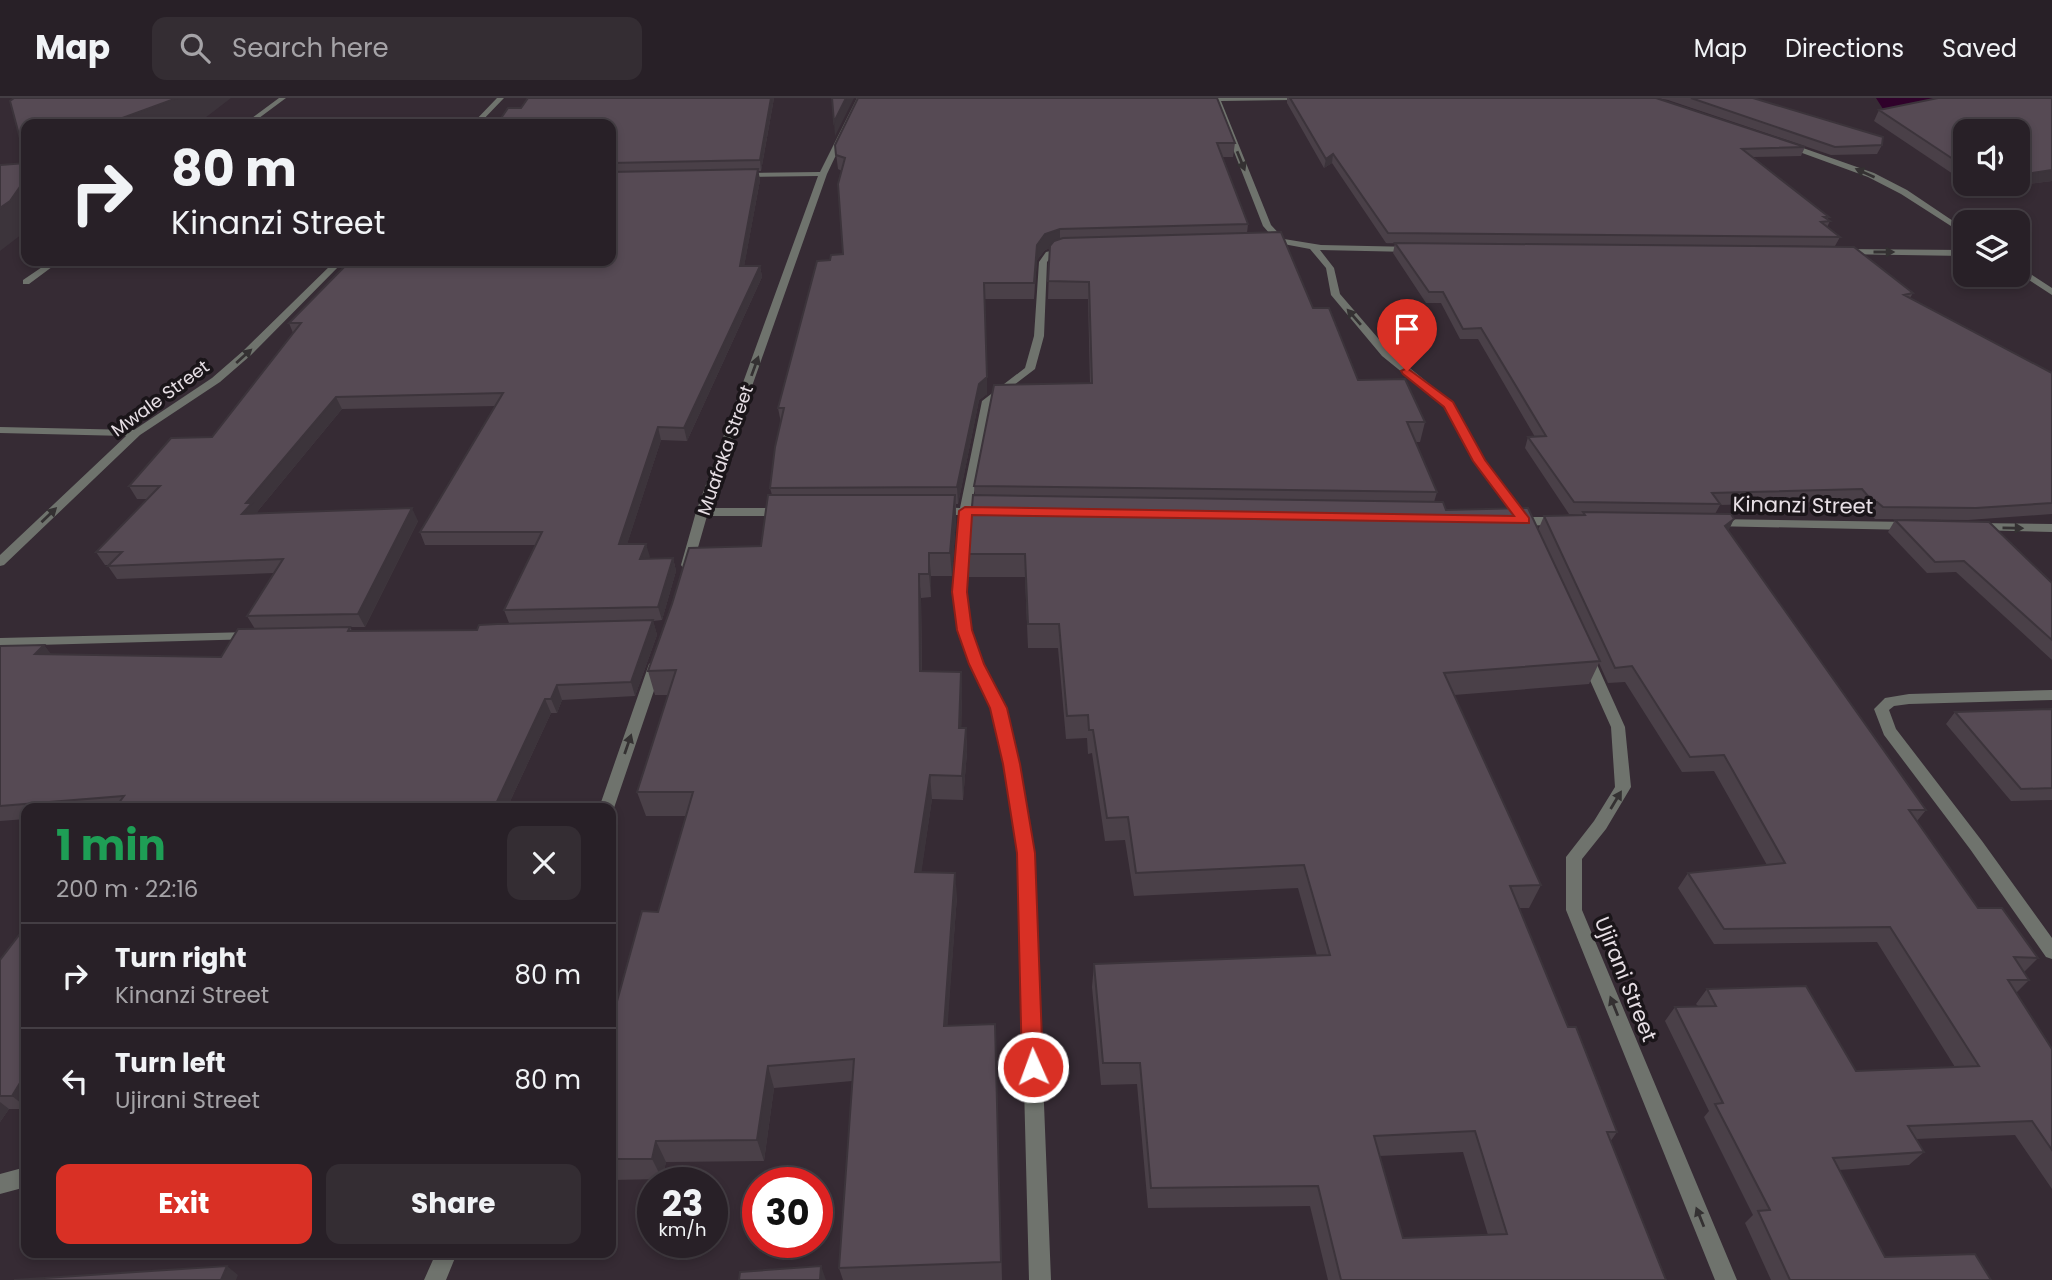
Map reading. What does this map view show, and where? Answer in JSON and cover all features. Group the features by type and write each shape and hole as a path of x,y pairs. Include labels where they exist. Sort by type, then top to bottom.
{"street":[{"path":"254,119 284,98"},
{"path":"480,119 501,98"},
{"name":"Muafaka Street","path":"684,576 702,512 823,174 860,98"},
{"path":"1281,241 1267,226 1216,99 1292,98"},
{"path":"1777,141 1871,175 1903,192 1953,225"},
{"path":"726,175 823,174"},
{"path":"1259,243 1281,241 1312,246 1417,249"},
{"path":"1312,246 1330,268 1336,295 1386,354 1449,405 1479,461 1527,526"},
{"path":"1040,1280 1026,853 1012,764 999,708 977,664 965,630 959,592 965,511 988,401 1030,369 1039,335 1043,261 1049,254 1061,250 1085,249"},
{"path":"1828,252 1953,253"},
{"path":"26,282 49,266"},
{"name":"Mwale Street","path":"0,562 136,433 216,380 335,266"},
{"path":"2030,277 2052,292"},
{"path":"0,430 136,433"},
{"path":"924,511 1007,512"},
{"path":"702,512 799,512"},
{"path":"1496,520 1527,526 1580,521"},
{"name":"Kinanzi Street","path":"1705,523 1927,526"},
{"path":"1969,527 2052,528"},
{"path":"0,642 265,636"},
{"name":"Ujirani Street","path":"1579,642 1618,727 1623,787 1600,825 1574,857 1574,910 1726,1280"},
{"path":"608,803 660,653"},
{"path":"2052,695 1909,699 1890,702 1881,709 1889,731 1976,845 2052,952"},
{"path":"0,1184 21,1178"},
{"path":"435,1280 445,1258"}],"building":[{"path":"14,98 177,98 120,119 21,119 21,142 10,101"},
{"path":"528,98 771,98 760,160 616,163 616,119 500,119 508,108 521,108"},
{"path":"832,98 846,98 834,122"},
{"path":"858,98 1217,98 1235,143 1217,143 1248,224 1060,229 1045,234 1037,245 1034,283 984,283 987,377 979,384 957,487 770,488 775,447 784,408 778,408 817,261 830,260 831,255 843,254 838,184 845,158 836,155 835,145"},
{"path":"1290,98 1656,98 1805,147 1742,149 1829,217 1824,217 1830,221 1821,222 1840,237 1388,233 1333,154 1326,159"},
{"path":"1691,98 1753,98 1883,137 1882,145 1835,147"},
{"path":"1938,98 2052,98 2052,170 2030,173 2030,119 1953,119 1953,159 1879,110"},
{"path":"21,163 21,185 10,201 0,208 0,165"},
{"path":"758,169 740,266 760,266 684,428 658,427 619,544 646,544 640,559 673,558 658,607 504,610 542,532 420,532 503,393 336,397 246,503 252,503 242,514 412,508 358,614 247,616 283,559 108,566 122,552 96,552 160,486 129,486 171,438 212,437 301,323 289,323 345,266 616,266 616,172"},
{"path":"1281,232 1313,308 1329,308 1358,380 1405,379 1425,422 1407,422 1437,492 974,486 994,385 1092,383 1089,282 1048,281 1050,246 1054,241 1063,238"},
{"path":"1395,243 1854,247 1913,293 1904,295 2052,373 2052,503 1976,508 1883,507 1873,502 1862,489 1712,493 1720,504 1574,502 1528,437 1546,436 1481,328 1463,329 1443,292 1429,292"},
{"path":"768,495 955,495 950,553 929,553 929,574 919,574 920,671 961,672 959,728 966,728 962,776 930,775 915,872 955,873 944,1026 995,1024 1001,1262 839,1268 854,1059 768,1066 757,1140 656,1141 652,1159 616,1159 616,1005 642,911 658,912 693,792 637,792 676,670 648,671 689,548 761,546"},
{"path":"973,495 1443,502 1446,510 1528,508 1600,661 1444,673 1541,885 1510,886 1568,1027 1576,1027 1617,1132 1607,1132 1666,1280 1341,1280 1318,1186 1151,1188 1140,1063 1103,1063 1094,964 1330,955 1304,865 1136,873 1128,817 1107,818 1093,730 1089,730 1088,715 1067,716 1059,624 1028,624 1025,554 968,554","holes":["1475,1131 1507,1234 1403,1238 1374,1136"]},
{"path":"1583,512 1731,514 1734,519 1725,526 1926,810 1909,810 1978,908 2002,908 2038,958 2014,957 2029,980 2008,980 2052,1049 2052,1150 2032,1121 1908,1126 1924,1152 1833,1158 1885,1257 1975,1254 1991,1280 1790,1280 1758,1211 1770,1210 1715,1104 1723,1103 1675,1007 1716,1006 1707,989 1806,986 1856,1071 1979,1066 1890,927 1724,929 1688,873 1785,863 1724,755 1690,757 1632,666 1615,668 1544,516 1585,515"},
{"path":"1895,520 1989,522 2052,583 2052,640 1964,561 1935,562"},
{"path":"653,620 631,682 557,685 551,699 545,699 496,803 119,803 124,796 0,806 0,646 44,645 35,654 221,657 238,629 350,627 348,631 477,630 479,625"},
{"path":"2052,709 2052,788 2021,789 1955,712"},
{"path":"21,933 21,1081 12,1096 0,1096 0,960"},
{"path":"227,1266 221,1280 14,1280"},
{"path":"821,1266 820,1280 739,1280 740,1272"}],"waterway":[{"path":"1901,98 1971,119"}],"route":[{"path":"1033,1067 1026,853 1012,764 999,708 977,664 965,630 959,592 965,511 1524,520 1479,461 1449,405 1407,371"}]}
